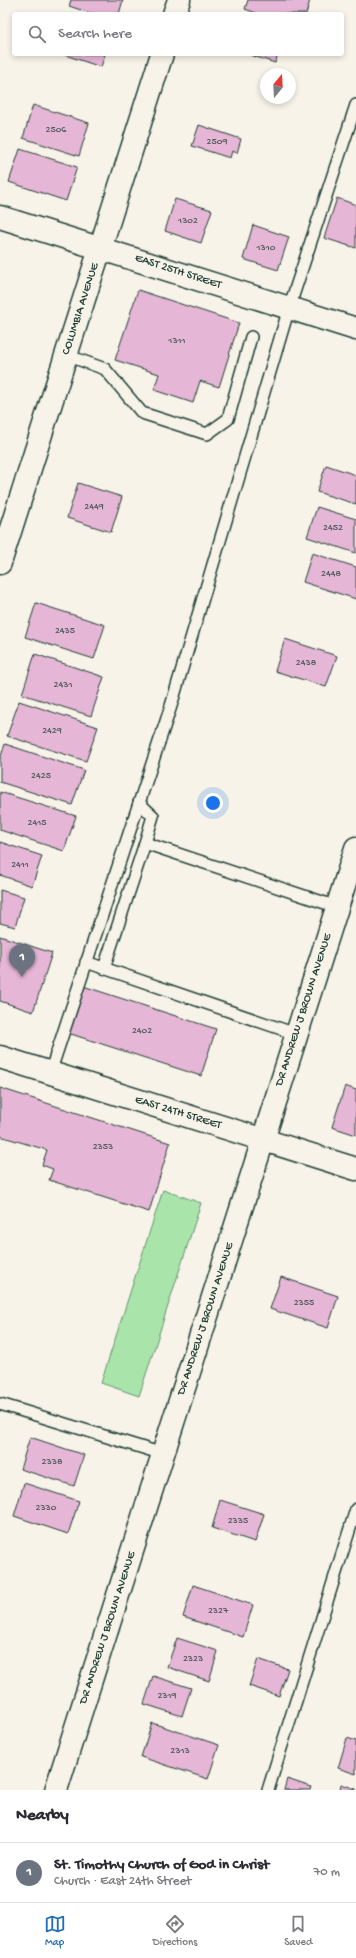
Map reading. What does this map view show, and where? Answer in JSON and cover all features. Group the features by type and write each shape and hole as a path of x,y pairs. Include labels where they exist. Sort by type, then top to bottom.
{"street":[{"path":"175,12 179,0"},
{"name":"COLUMBIA AVENUE","path":"0,563 161,56"},
{"name":"EAST 25TH STREET","path":"0,217 356,329"},
{"name":"DR ANDREW J BROWN AVENUE","path":"56,1790 356,848"},
{"name":"EAST 24TH STREET","path":"0,1057 356,1170"}],"lane":[{"path":"50,1073 171,706 289,308 356,105"},
{"path":"66,355 105,369 142,413 207,434 228,419 251,338"},
{"path":"104,968 153,816 139,803"},
{"path":"145,843 337,907"},
{"path":"86,962 296,1034"},
{"path":"0,1404 163,1454"},
{"path":"268,1790 356,1509"}],"green space":[{"path":"163,1190 201,1203 139,1396 101,1383"}],"building":[{"path":"71,0 123,0 120,12 87,12 69,6"},
{"path":"248,0 310,0 307,12 253,12 245,9"},
{"path":"68,56 104,56 101,67"},
{"path":"253,56 277,56 275,63"},
{"path":"33,105 89,123 79,156 23,138"},
{"path":"199,125 241,139 237,153 232,151 230,158 192,146"},
{"path":"20,149 77,167 66,201 9,182"},
{"path":"337,198 356,205 356,248 324,238"},
{"path":"175,199 212,210 201,243 165,231"},
{"path":"253,225 289,237 278,270 243,259"},
{"path":"138,290 239,323 219,387 200,381 193,403 154,390 159,374 115,360"},
{"path":"326,465 356,475 356,504 317,492"},
{"path":"78,483 122,497 111,532 67,518"},
{"path":"317,507 356,519 356,553 307,537"},
{"path":"312,553 356,567 356,599 303,582"},
{"path":"36,603 105,625 94,659 25,637"},
{"path":"285,639 337,656 326,687 275,671"},
{"path":"35,654 104,677 91,716 22,694"},
{"path":"19,701 98,727 86,761 7,736"},
{"path":"5,744 84,770 72,805 0,782 0,759"},
{"path":"0,792 76,816 64,851 0,830"},
{"path":"0,842 42,856 32,886 0,875"},
{"path":"0,890 24,897 15,927 0,923"},
{"path":"0,936 52,953 33,1012 0,1001"},
{"path":"83,986 216,1029 201,1076 68,1033"},
{"path":"345,1086 356,1090 356,1135 332,1127"},
{"path":"0,1088 170,1143 149,1212 49,1180 53,1169 42,1165 47,1150 0,1136"},
{"path":"281,1277 338,1296 328,1328 270,1309"},
{"path":"30,1437 84,1455 74,1486 20,1469"},
{"path":"24,1483 79,1501 68,1534 14,1516"},
{"path":"220,1500 264,1514 255,1542 212,1528"},
{"path":"193,1585 253,1605 243,1637 183,1617"},
{"path":"177,1638 218,1651 209,1681 167,1667"},
{"path":"258,1659 288,1669 279,1696 249,1686"},
{"path":"153,1676 191,1688 182,1716 144,1704"},
{"path":"152,1723 219,1745 208,1779 141,1757"},
{"path":"347,1738 356,1741 356,1774 338,1768"},
{"path":"287,1779 311,1787 310,1790 284,1790"},
{"path":"341,1784 356,1789 356,1790 340,1790"}],"place":[{"name":"St. Timothy Church of God in Christ","path":"22,977"}]}
